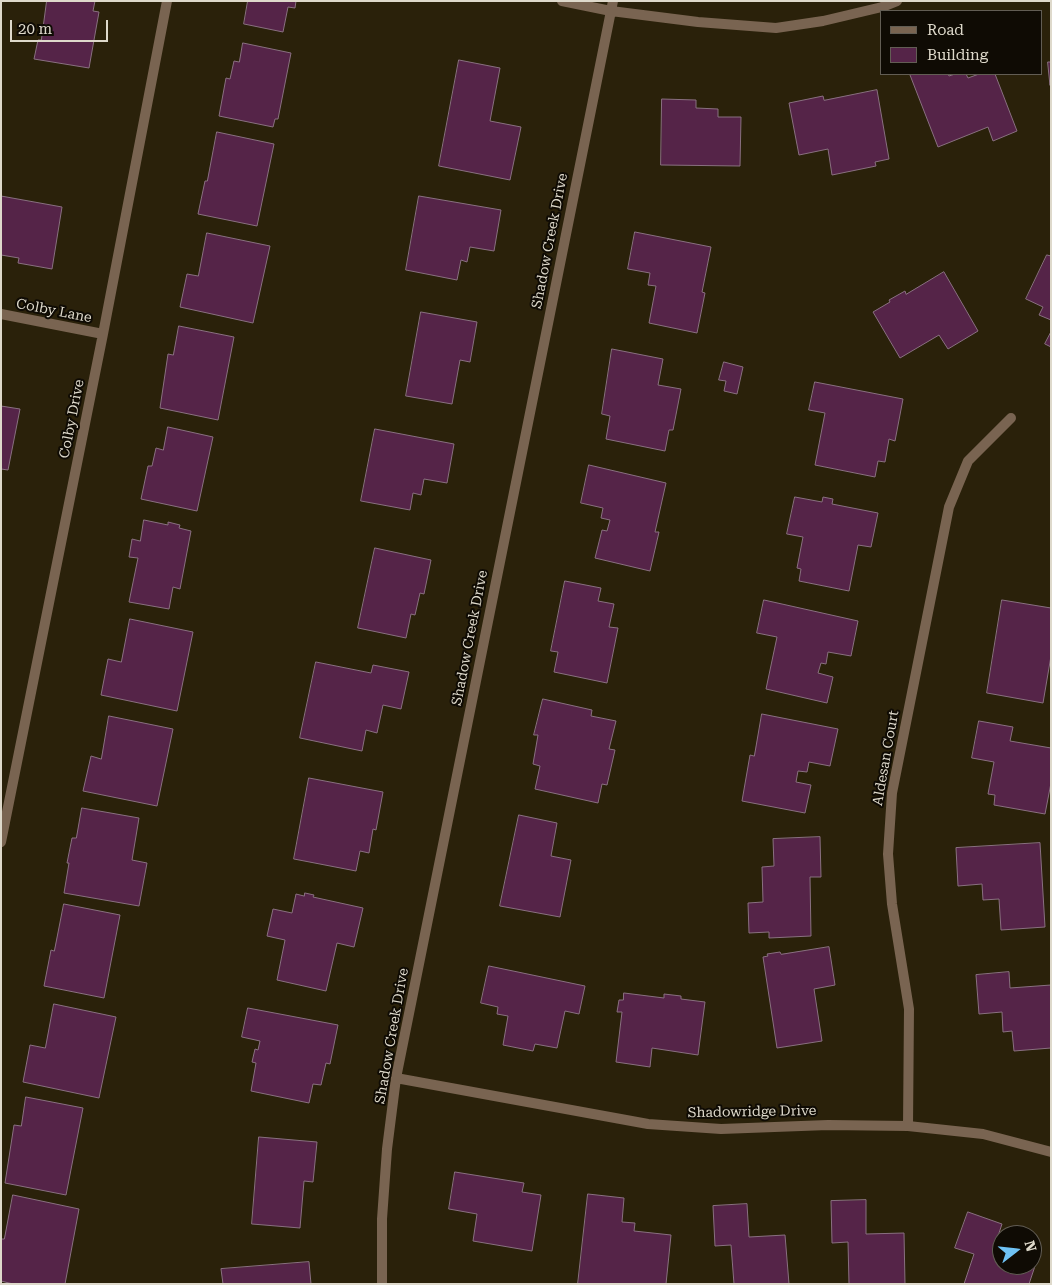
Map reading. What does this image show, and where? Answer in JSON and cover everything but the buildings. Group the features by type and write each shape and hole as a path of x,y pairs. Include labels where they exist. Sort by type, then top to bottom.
{"street":[{"name":"Colby Drive","path":"1,842 167,1"},
{"path":"562,1 612,6 698,22 776,28 823,21 882,7 897,1"},
{"name":"Shadow Creek Drive","path":"382,1284 382,1219 387,1149 396,1078 612,6"},
{"name":"Colby Lane","path":"1,314 102,334"},
{"name":"Aldesan Court","path":"908,1126 909,1009 892,904 888,854 892,793 949,507 968,461 1011,418"},
{"name":"Shadowridge Drive","path":"396,1078 648,1124 721,1129 828,1125 908,1126 983,1134 1051,1152"}]}
